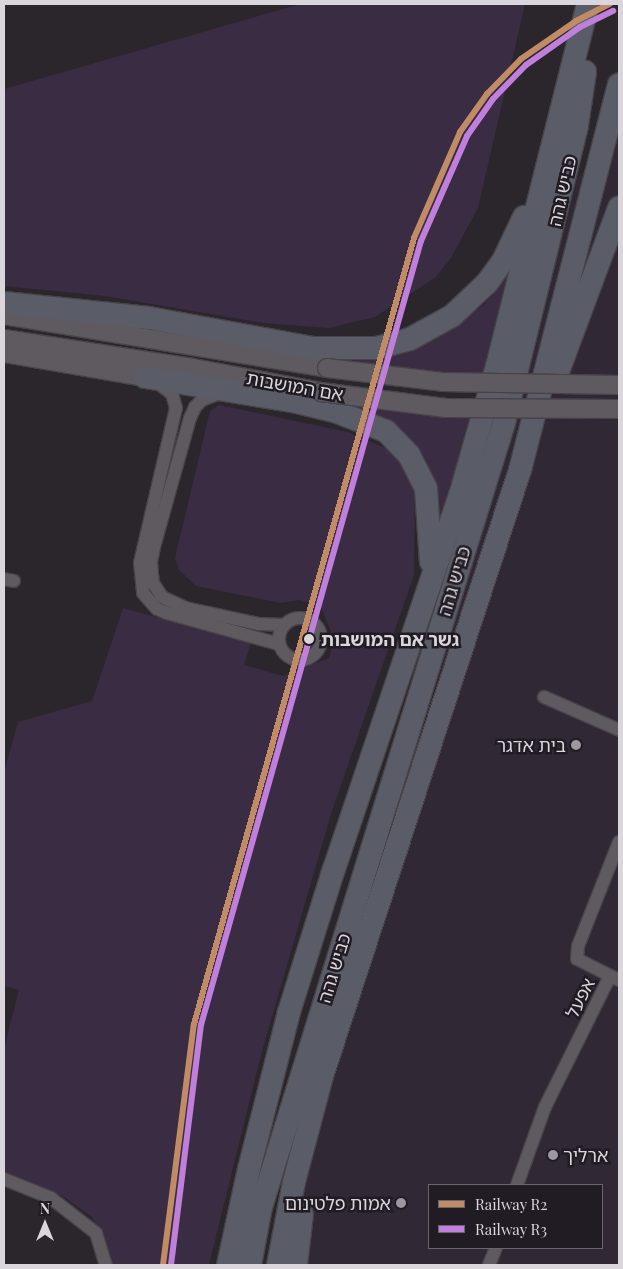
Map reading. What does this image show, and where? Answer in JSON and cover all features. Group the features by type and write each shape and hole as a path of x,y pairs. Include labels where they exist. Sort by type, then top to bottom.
{"highway":[{"path":"228,1265 249,1169 289,1012 463,485 492,385 588,4"},
{"name":"כביש גהה","path":"250,1265 261,1207 514,387 577,125 595,4"},
{"name":"כביש גהה","path":"278,1265 294,1182 327,1062 520,470 619,84"},
{"path":"4,303 149,318 313,348 377,348 410,339 452,316 487,283 503,261 518,233 560,120"},
{"path":"520,470 589,293 619,208"},
{"path":"145,377 337,412 386,431 399,443 420,473 426,489 432,553 429,585"},
{"path":"296,1265 327,1062"}],"main road":[{"name":"אם המושבות","path":"4,315 327,368 442,382 619,385"},
{"name":"אם המושבות","path":"4,339 193,368 321,392 446,408 619,409"},
{"path":"4,353 145,377"}],"street":[{"path":"145,377 166,387 172,394 176,408 140,563 143,593 157,609 167,614 279,644 286,655 305,660 316,652 321,640 318,628 308,619 295,618 284,625 259,624 186,608 162,597 153,583 151,562 154,547 195,407 208,396 235,392"},
{"path":"279,644 284,625"},
{"path":"544,697 619,730"},
{"name":"אפעל","path":"518,1184 545,1107 615,978 577,959 578,946 619,842"},
{"path":"4,1179 51,1198 96,1233 106,1265"},
{"path":"489,1265 496,1249"}],"shaded area":[{"path":"300,4 525,4 478,208 451,258 436,277 375,317 329,328 263,323 105,296 4,286 4,89"},
{"path":"619,126 619,1265 272,1265 547,296 574,182"},
{"path":"508,275 483,378 311,360 426,343 484,305"},
{"path":"342,400 470,419 443,530 435,526 422,461 339,410"},
{"path":"219,405 348,432 388,449 406,468 415,491 414,575 331,814 262,1051 209,1265 111,1265 106,1241 92,1217 61,1195 4,1176 4,1049 19,990 4,986 4,772 18,722 92,701 123,608 251,643 244,665 283,676 329,658 334,639 321,607 299,600 281,603 196,586 179,570 175,558 210,411"}],"rail line":[{"name":"R2","path":"163,1265 194,1024 414,238 460,132 487,94 521,59 576,21 610,4"},
{"name":"R3","path":"171,1265 201,1025 421,241 467,136 493,99 526,65 580,27 613,11"}],"place":[{"name":"גשר אם המושבות","path":"309,639"},
{"name":"בית אדגר","path":"576,745"},
{"name":"ארליך","path":"553,1155"},
{"name":"אמות פלטינום","path":"401,1203"}]}
